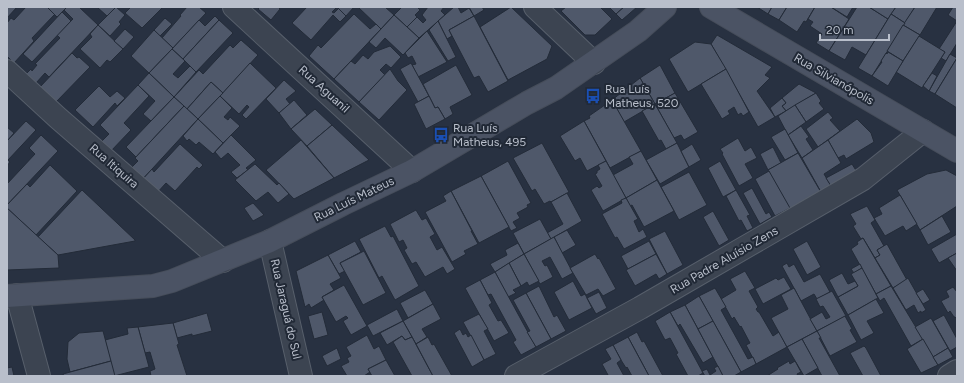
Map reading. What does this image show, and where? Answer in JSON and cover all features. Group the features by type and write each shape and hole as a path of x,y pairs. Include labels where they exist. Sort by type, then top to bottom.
{"main road":[{"name":"Rua Luís Mateus","path":"12,295 153,286 172,281 270,241 412,171 527,103 556,88 638,31 665,7"},
{"name":"Rua Silvianópolis","path":"711,7 957,150"}],"street":[{"name":"Rua Aguanil","path":"234,7 412,171"},
{"path":"535,7 594,63"},
{"name":"Rua Itiquira","path":"7,70 58,118 223,260"},
{"name":"Rua Padre Aluísio Zens","path":"516,376 640,308 863,179 923,131"},
{"name":"Rua Jaraguá do Sul","path":"270,241 301,376"},
{"path":"12,295 39,376"},
{"path":"949,376 957,372"}],"building":[{"path":"7,7 17,7 7,18"},
{"path":"26,7 47,7 55,14 32,38 34,41 14,63 7,56 7,23 11,18 14,20"},
{"path":"47,7 67,7 57,17"},
{"path":"67,7 79,7 98,25 49,77 45,73 36,83 26,74 31,69 32,71 37,65 35,64 60,38 57,35 73,19 64,10"},
{"path":"97,7 114,7 115,8 107,16"},
{"path":"116,7 125,15 119,22 121,24 110,36 98,25"},
{"path":"131,7 163,7 142,28 125,13"},
{"path":"187,7 199,7 206,13 173,48 162,38"},
{"path":"260,7 280,7 280,9 271,20 258,9"},
{"path":"307,7 337,7 332,12 334,13 339,8 346,16 340,22 333,15 311,40 292,23"},
{"path":"337,7 354,7 346,16"},
{"path":"358,7 385,7 394,15 381,29"},
{"path":"402,7 420,7 418,8 420,10 415,15 417,17 407,27 394,15"},
{"path":"428,7 444,7 441,11 445,15 419,38 407,27 417,17 423,23 426,20 422,15"},
{"path":"454,7 458,7 461,13 469,8 474,16 449,30 452,36 447,39 438,21"},
{"path":"469,7 482,7 484,10 474,16"},
{"path":"511,7 552,46 547,59 508,80 480,27"},
{"path":"566,7 600,7 612,19 595,35 585,35 561,11"},
{"path":"609,7 624,7 616,14"},
{"path":"624,7 637,7 622,20 616,14"},
{"path":"757,7 772,7 768,14"},
{"path":"772,7 787,7 779,20 768,14"},
{"path":"787,7 815,7 806,22 804,21 797,32 779,20"},
{"path":"815,7 831,7 849,19 829,51 816,43 822,34 810,26 813,22 808,19"},
{"path":"831,7 853,7 847,17"},
{"path":"857,7 869,7 888,19 866,55 852,47 845,60 829,51"},
{"path":"869,7 896,7 888,19"},
{"path":"896,7 915,7 905,23 891,14"},
{"path":"915,7 937,7 920,35 903,25"},
{"path":"953,7 957,7 957,21 948,15"},
{"path":"62,12 71,21 32,62 23,54"},
{"path":"354,14 370,29 376,24 381,29 334,79 309,56 318,45 321,48"},
{"path":"891,14 905,23 872,76 858,68"},
{"path":"394,15 419,38 403,55 385,38 376,48 369,42"},
{"path":"215,16 219,20 183,59 172,49 199,20 205,26"},
{"path":"474,16 508,81 488,92 479,76 474,78 449,30"},
{"path":"165,18 172,24 160,36 154,30"},
{"path":"219,20 233,33 196,72 183,59"},
{"path":"438,21 456,57 448,61 429,30"},
{"path":"957,21 957,43 946,61 941,58 945,52 939,49"},
{"path":"98,25 123,49 110,62 107,60 100,68 80,49 92,37 90,34"},
{"path":"903,25 920,35 903,61 887,51"},
{"path":"125,29 134,37 123,49 114,41"},
{"path":"154,30 173,48 149,73 131,56"},
{"path":"427,31 447,62 418,77 412,65 416,64 412,56 408,58 405,53"},
{"path":"717,35 772,67 765,75 770,78 757,91 775,117 758,127 711,44"},
{"path":"919,36 945,52 922,88 896,72"},
{"path":"241,40 258,55 223,93 211,82 187,109 174,97 199,70 203,74 230,45 233,48"},
{"path":"695,42 711,44 726,69 688,92 669,59"},
{"path":"390,46 401,57 391,68 386,64 380,70 385,75 359,102 334,79 351,61 355,64 363,55 368,59 374,52"},
{"path":"172,49 185,61 173,74 178,78 190,66 196,72 174,97 149,73"},
{"path":"888,52 903,61 888,86 872,76"},
{"path":"72,53 90,67 56,102 40,87"},
{"path":"950,54 957,58 935,94 929,91"},
{"path":"957,58 957,108 935,94"},
{"path":"250,63 276,88 246,119 242,115 249,107 247,105 239,114 220,96"},
{"path":"411,63 429,96 418,102 400,69"},
{"path":"456,65 472,95 450,107 453,114 445,119 438,107 435,108 423,84"},
{"path":"660,65 675,93 655,104 640,78"},
{"path":"390,69 398,81 407,90 379,120 359,102"},
{"path":"726,69 749,112 743,116 741,113 738,115 734,107 728,111 730,114 722,119 701,84"},
{"path":"149,73 174,97 151,121 143,114 155,101 138,85"},
{"path":"932,73 937,76 929,91 923,86"},
{"path":"640,78 655,104 624,122 612,100"},
{"path":"284,80 296,91 286,99 290,104 279,113 266,99"},
{"path":"211,82 223,93 198,119 187,109"},
{"path":"799,84 816,93 786,111 782,106 786,103 782,98"},
{"path":"138,85 149,96 124,123 131,130 110,152 100,143 109,134 100,125"},
{"path":"99,86 110,97 117,91 125,98 117,106 115,103 93,127 75,110"},
{"path":"675,93 698,132 684,140 681,135 674,138 655,104"},
{"path":"816,93 821,101 819,103 824,109 806,122 795,105"},
{"path":"220,96 232,108 224,117 228,120 230,117 240,126 223,143 198,119"},
{"path":"429,96 435,108 438,107 445,119 426,129 414,104"},
{"path":"174,97 184,106 136,157 126,147"},
{"path":"782,98 786,103 782,106 786,111 775,117 770,108"},
{"path":"294,100 307,115 291,129 279,113"},
{"path":"612,100 641,151 610,168 584,121"},
{"path":"655,104 677,143 666,149 661,140 659,141 642,111"},
{"path":"795,105 806,122 788,135 778,116"},
{"path":"184,106 198,119 141,181 129,170 138,161 135,158"},
{"path":"315,109 332,125 307,146 291,129"},
{"path":"828,112 833,118 830,120 840,131 818,147 806,129"},
{"path":"198,119 223,143 213,154 199,142 196,145 189,139 187,141 183,136"},
{"path":"857,119 871,133 874,142 846,159 844,155 838,158 828,140"},
{"path":"26,121 36,130 8,160 10,162 7,166 7,141"},
{"path":"584,121 606,161 587,171 580,158 575,161 560,136"},
{"path":"332,125 369,160 334,178 307,146"},
{"path":"801,126 809,137 806,139 813,150 802,158 788,135"},
{"path":"7,127 14,133 7,141"},
{"path":"785,129 798,153 785,160 771,137"},
{"path":"41,135 58,151 7,205 7,184 35,154 29,148"},
{"path":"231,135 256,160 246,168 248,170 237,178 231,172 240,165 228,153 221,159 215,152"},
{"path":"738,138 745,151 751,147 757,158 745,164 753,178 739,186 720,149"},
{"path":"301,140 334,178 294,199 266,170"},
{"path":"828,140 841,163 824,174 831,186 821,192 802,158"},
{"path":"542,143 569,192 551,202 550,201 544,204 535,189 532,191 513,158"},
{"path":"677,143 689,167 660,184 646,160"},
{"path":"180,144 203,165 199,169 197,167 175,191 166,183 156,194 141,181 152,169 154,172"},
{"path":"692,144 701,160 689,167 681,151"},
{"path":"773,147 781,163 768,170 760,154"},
{"path":"641,151 657,180 626,198 613,175 633,164 629,157"},
{"path":"798,153 822,194 791,211 768,170"},
{"path":"508,161 531,203 527,205 528,207 517,213 520,218 513,222 517,228 511,231 481,176"},
{"path":"606,161 626,198 603,211 591,190 597,186 599,188 602,186 595,174 600,169 598,165"},
{"path":"720,161 736,190 723,197 708,168"},
{"path":"255,164 277,185 279,183 289,194 278,203 268,192 256,201 235,180"},
{"path":"852,164 857,172 831,186 826,178"},
{"path":"50,165 77,191 36,235 7,208 7,205 27,184 30,187"},
{"path":"946,170 957,176 957,206 920,230 897,190 927,174"},
{"path":"769,171 790,208 775,216 755,179"},
{"path":"689,172 707,205 679,220 661,187"},
{"path":"481,176 509,227 479,243 451,191"},
{"path":"657,180 674,211 644,227 632,205 630,206 626,198"},
{"path":"752,188 766,214 769,212 772,217 760,224 743,193"},
{"path":"82,190 135,241 58,255 38,237"},
{"path":"736,190 750,215 747,216 753,228 747,231 741,220 739,221 726,196"},
{"path":"451,191 478,244 464,251 466,254 452,262 425,212 446,201 443,196"},
{"path":"567,193 582,221 551,239 547,233 563,224 551,202"},
{"path":"900,195 917,224 906,231 903,226 885,236 874,218 882,214 879,208"},
{"path":"626,198 638,219 634,221 639,232 643,229 647,237 624,249 617,237 615,238 602,214 622,203 621,200"},
{"path":"253,203 264,215 253,221 244,208"},
{"path":"867,206 875,220 871,223 884,246 877,250 880,255 875,258 863,238 861,239 853,226 856,224 850,214"},
{"path":"7,208 58,255 59,268 7,270"},
{"path":"416,210 422,220 426,218 435,234 430,237 437,250 442,247 455,269 447,274 443,267 425,277 416,262 412,264 404,250 407,248 403,240 399,242 390,224"},
{"path":"713,211 729,240 719,246 703,217"},
{"path":"942,216 951,232 928,245 920,230"},
{"path":"540,219 551,239 524,254 513,233"},
{"path":"385,226 391,237 393,236 419,286 395,300 382,276 379,278 359,239"},
{"path":"567,230 576,245 562,253 554,237"},
{"path":"665,231 683,265 667,274 649,239"},
{"path":"957,234 957,253 939,263 931,249"},
{"path":"554,237 573,273 562,279 550,257 542,261 545,266 547,265 553,277 540,284 524,254"},
{"path":"863,238 891,286 876,294 851,249"},
{"path":"355,241 361,252 340,263 345,271 339,274 328,255"},
{"path":"649,241 656,254 628,269 621,256"},
{"path":"807,241 821,267 807,275 793,249"},
{"path":"518,243 524,254 495,272 490,264 507,255 505,250"},
{"path":"887,244 907,280 893,288 875,258 880,255 877,250"},
{"path":"364,251 386,293 363,305 340,263"},
{"path":"957,253 957,271 948,258"},
{"path":"524,254 539,281 529,286 527,282 521,286 509,263"},
{"path":"595,254 598,259 599,258 616,289 603,296 598,289 586,295 570,268"},
{"path":"656,254 667,274 659,279 656,274 635,286 626,270"},
{"path":"328,255 341,278 330,284 334,290 322,297 324,300 311,308 309,304 305,307 296,271"},
{"path":"509,263 521,286 513,290 516,293 508,297 495,272"},
{"path":"787,263 789,267 794,264 804,282 820,274 830,292 817,299 814,294 801,301 782,266"},
{"path":"860,264 862,268 854,273 851,269"},
{"path":"862,268 878,298 848,315 838,297 858,286 851,274"},
{"path":"745,271 755,288 749,291 758,307 756,309 773,336 779,332 787,347 756,364 746,345 750,343 741,326 740,327 734,317 732,319 721,299 736,290 730,279"},
{"path":"495,272 536,347 521,355 513,342 516,340 491,294 488,295 480,280"},
{"path":"842,273 848,284 855,281 858,286 838,297 829,280"},
{"path":"784,277 791,289 763,304 755,289 776,278 778,280"},
{"path":"908,278 926,310 921,313 921,311 918,313 914,305 906,310 893,288"},
{"path":"480,280 492,303 489,305 498,321 501,320 509,333 494,341 465,288"},
{"path":"573,281 581,296 585,294 592,308 569,320 554,292"},
{"path":"344,285 367,326 351,335 343,321 348,318 346,316 336,322 322,297"},
{"path":"539,286 554,317 557,315 566,331 551,339 526,293"},
{"path":"891,286 923,339 911,346 884,298 880,301 876,294"},
{"path":"953,287 957,292 957,319 950,311 948,313 941,301 949,297 946,291"},
{"path":"715,288 726,307 721,310 748,359 753,357 756,364 741,372 699,296"},
{"path":"794,288 817,331 787,347 771,318 788,309 781,295"},
{"path":"923,289 930,300 923,304 916,293"},
{"path":"425,290 433,304 408,318 400,303"},
{"path":"832,291 846,316 817,331 810,319 822,312 826,319 830,317 823,306 820,307 816,299"},
{"path":"599,292 607,308 596,314 587,298"},
{"path":"526,293 551,339 536,347 527,332 530,331 513,300"},
{"path":"699,296 713,321 698,329 685,305"},
{"path":"876,299 884,313 867,321 874,333 861,340 848,315"},
{"path":"433,304 441,319 422,329 427,337 416,344 403,321"},
{"path":"685,305 713,357 703,363 680,324 678,326 670,312"},
{"path":"397,309 403,321 373,336 367,325"},
{"path":"322,312 328,335 314,339 308,316"},
{"path":"670,312 703,373 698,376 688,376 676,354 678,353 670,338 665,340 655,321"},
{"path":"207,313 212,331 177,338 173,323"},
{"path":"479,314 488,329 484,331 496,354 484,360 463,322"},
{"path":"944,315 957,339 957,347 950,351 933,321"},
{"path":"845,316 852,329 850,330 857,342 830,356 817,331"},
{"path":"931,318 948,348 933,357 915,327"},
{"path":"403,321 412,337 405,340 402,336 387,345 380,333"},
{"path":"713,321 741,372 734,376 723,376 698,329"},
{"path":"173,323 179,344 177,345 187,376 151,376 150,371 155,369 150,352 145,353 138,327"},
{"path":"138,327 149,367 114,376 105,340 128,334 127,328"},
{"path":"460,329 463,335 466,333 468,337 471,335 484,360 472,367 454,333"},
{"path":"103,331 111,361 70,372 67,359 68,342 79,333"},
{"path":"817,331 821,338 819,338 840,376 822,376 802,339"},
{"path":"637,332 642,342 644,341 663,376 649,376 628,337"},
{"path":"367,335 374,349 379,346 386,360 368,369 370,372 364,376 347,376 341,366 349,362 347,358 351,356 346,347"},
{"path":"402,336 405,340 412,337 433,376 412,376 393,342"},
{"path":"428,337 432,345 434,344 452,376 433,376 416,344"},
{"path":"628,337 649,376 632,376 621,360 613,345"},
{"path":"802,339 818,368 804,376 787,347"},
{"path":"923,339 938,365 921,373 907,349"},
{"path":"613,345 621,360 617,363 624,376 605,376 608,375 602,364 611,359 605,349"},
{"path":"864,346 881,376 863,376 850,353"},
{"path":"337,348 341,359 327,366 322,356"},
{"path":"948,348 953,357 938,365 933,357"},
{"path":"386,360 395,376 372,376 368,369"},
{"path":"111,361 115,376 64,376 63,374"},
{"path":"789,361 790,364 795,361 801,372 797,374 798,376 767,376 778,369 777,368"},
{"path":"718,366 723,376 705,376 702,371 707,369 710,375 716,371 714,368"},
{"path":"12,367 14,376 7,376 7,368"}],"place":[{"name":"Rua Luís Matheus, 520","path":"593,96"},
{"name":"Rua Luís Matheus, 495","path":"441,135"}]}
